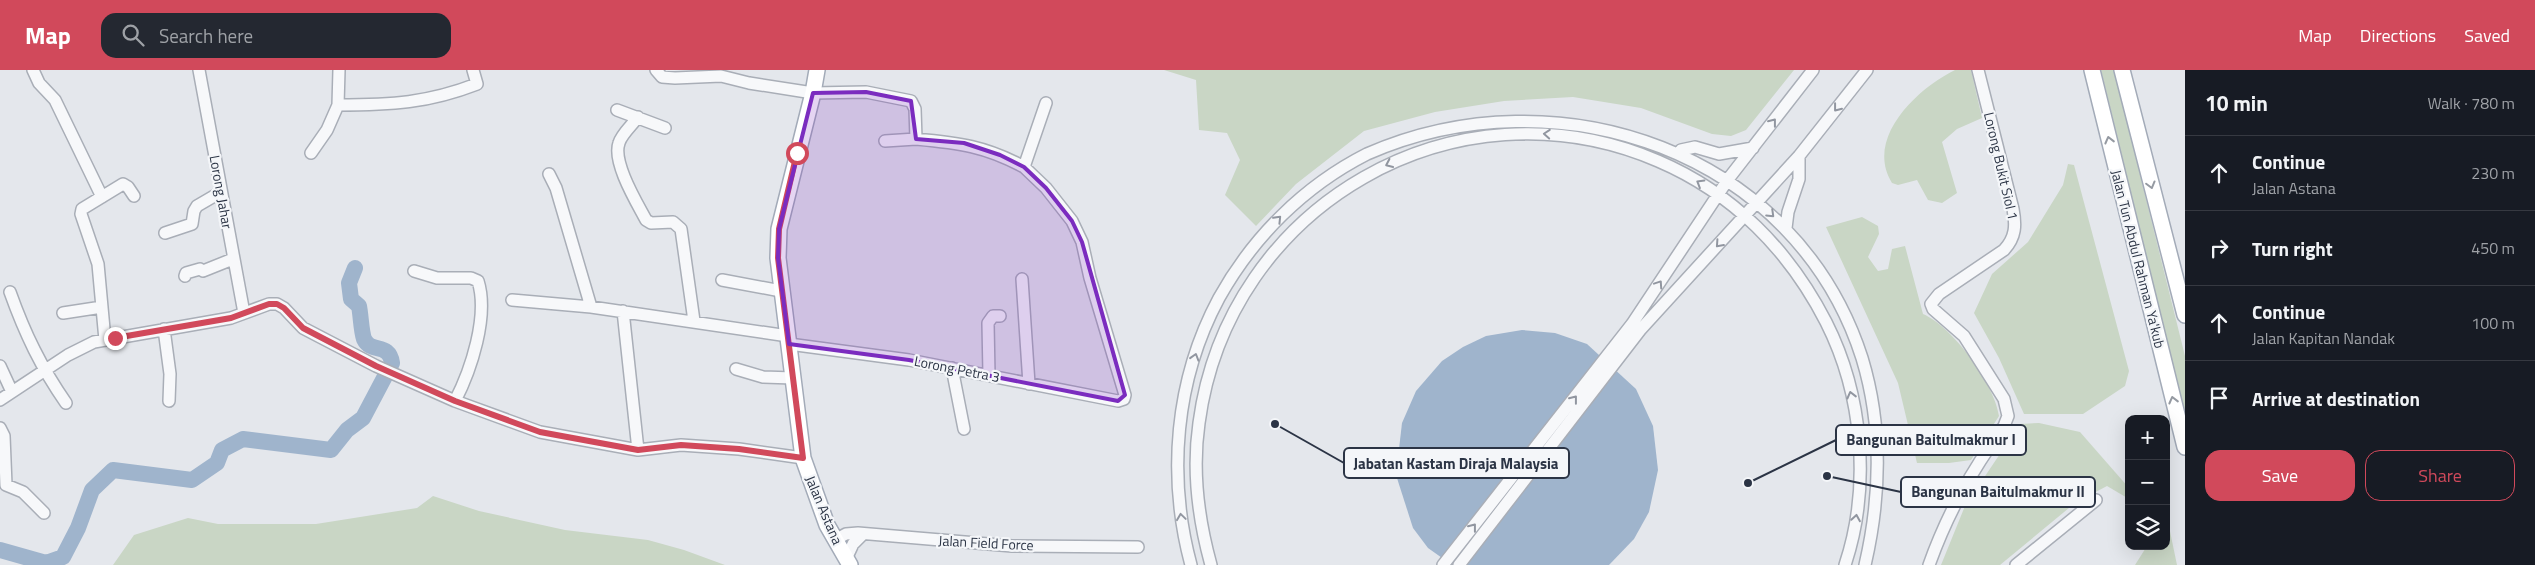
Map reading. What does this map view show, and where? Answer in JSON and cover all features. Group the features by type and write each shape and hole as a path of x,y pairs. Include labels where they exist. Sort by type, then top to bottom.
{"main road":[{"name":"Jalan Astana","path":"817,70 814,93 779,229 778,258 803,458 824,517 848,562"},
{"name":"Jalan Tun Abdul Rahman Ya'kub","path":"2092,70 2185,447"},
{"path":"2122,70 2185,315"}],"street":[{"path":"33,70 39,83 55,100 102,197"},
{"name":"Lorong Jahar","path":"199,70 244,314"},
{"path":"312,153 327,130 338,105 339,70"},
{"path":"338,105 400,104 447,96 477,84 473,70"},
{"path":"656,70 662,77 675,78 721,73 814,93 866,92 911,101 915,109 916,139"},
{"path":"1459,565 1637,327 1729,178 1813,70"},
{"path":"1443,565 1637,327 1746,215 1799,156 1867,70"},
{"name":"Lorong Bukit Siol 1","path":"1929,565 1944,523 1955,502 2004,426 2008,416 2004,399 1964,336 1934,309 1931,304 1939,294 2004,250 2016,230 2013,209 1978,70"},
{"path":"886,141 916,139 964,143 1000,155 1024,167 1046,103"},
{"path":"617,110 665,128"},
{"path":"1191,565 1184,540 1177,489 1178,438 1186,387 1201,338 1213,310 1245,257 1286,210 1311,189 1348,164 1388,143 1430,128 1474,118 1518,114 1570,117 1608,124 1636,132 1681,150 1729,178 1758,201 1786,228 1820,274 1848,324 1862,359 1875,414 1879,469 1874,525 1865,565"},
{"path":"638,118 618,143 619,158 625,180 646,220 651,223 673,222 680,229 694,321"},
{"path":"1211,565 1199,510 1196,452 1200,414 1211,366 1233,313 1259,272 1289,235 1332,197 1359,179 1418,152 1466,140 1514,134 1546,134 1592,140 1637,152 1680,170 1719,194 1746,215 1772,241 1794,268 1819,307 1844,365 1854,406 1859,443 1860,480 1856,517 1845,565"},
{"path":"1681,150 1687,147 1695,147 1719,154 1753,148"},
{"path":"1786,228 1788,212 1798,179 1799,156"},
{"name":"Lorong Petra 3","path":"512,300 591,307 694,321 788,340 952,368 1118,401 1124,399 1126,395 1090,278 1082,242 1072,222 1046,188 1024,167"},
{"path":"549,174 556,188 591,307"},
{"path":"105,340 98,264 81,214 82,209 123,184 128,187 134,196"},
{"path":"165,233 192,224 194,211 197,206 221,192"},
{"path":"185,276 186,272 200,269 203,271 233,259"},
{"path":"414,271 437,278 471,278 478,282 482,291 477,343 466,378 455,401"},
{"path":"1022,279 1029,384"},
{"path":"722,280 781,291"},
{"path":"10,292 25,334 43,370 66,403"},
{"path":"0,400 43,370 94,342 231,318 269,304 277,304 284,308 303,328 376,366 455,401 540,432 638,450 681,445 739,449 803,458"},
{"path":"63,313 102,307"},
{"path":"623,312 638,450"},
{"path":"989,376 988,323 993,316 1000,316"},
{"path":"164,329 170,374 168,401"},
{"path":"0,366 12,392"},
{"path":"952,368 964,429"},
{"path":"736,370 763,377 793,378"},
{"path":"0,428 4,436 6,484 23,492 44,513"},
{"path":"2016,565 2096,500"},
{"name":"Jalan Field Force","path":"835,540 846,534 864,534 1012,546 1138,547"},
{"path":"848,562 853,544 864,534"}],"highlighted area":[{"path":"866,92 911,101 916,139 964,143 1000,155 1024,167 1046,188 1072,221 1082,242 1125,395 1118,401 909,360 789,344 778,258 779,229 813,93"}],"green space":[{"path":"1164,70 1794,70 1746,130 1731,136 1712,134 1641,108 1573,97 1504,101 1435,112 1364,131 1296,184 1256,226 1225,195 1240,160 1227,133 1199,130 1196,80"},
{"path":"1955,70 1971,70 1982,118 1957,129 1942,142 1957,193 1942,203 1928,200 1917,180 1898,185 1892,183 1885,166 1885,149 1890,132 1899,116 1911,102 1941,78"},
{"path":"2101,70 2114,70 2185,356 2185,414"},
{"path":"2068,164 2074,165 2129,371 2125,386 2083,414 2024,414 1999,358 1974,313 1992,274 2028,242 2063,185"},
{"path":"1862,217 1878,226 1879,234 1868,257 1878,271 1888,269 1892,249 1905,246 1923,314 1947,331 1959,344 1971,358 1990,389 1999,416 1971,460 1949,463 1917,463 1898,383 1826,227"},
{"path":"2039,423 2080,432 2125,483 2125,497 2107,486 2075,503 2000,565 1941,565 1965,506 2020,424"},
{"path":"433,496 479,511 565,530 648,540 684,550 725,565 113,565 134,535 188,518 218,524 316,524 417,508"},
{"path":"2170,531 2177,565 2135,565 2144,550 2170,550"}],"water":[{"path":"1522,330 1555,333 1587,344 1636,389 1653,426 1658,470 1649,512 1634,539 1609,565 1452,565 1428,548 1413,528 1396,475 1402,423 1416,391 1442,361 1463,347 1486,336"}],"waterway":[{"path":"0,550 46,563 63,557 78,528 92,490 113,470 192,480 217,463 222,450 243,439 331,450 347,430 363,418 392,363 387,352 371,346 364,339 359,306 351,299 349,283 355,268"}],"place":[{"name":"Jabatan Kastam Diraja Malaysia","path":"1275,424"},
{"name":"Bangunan Baitulmakmur II","path":"1827,476"},
{"name":"Bangunan Baitulmakmur I","path":"1748,483"}],"route":[{"path":"115,338 231,318 269,304 277,304 297,320 303,328 376,366 455,401 540,432 599,445 638,450 681,445 739,449 803,458 778,258 779,229 797,153"}]}
